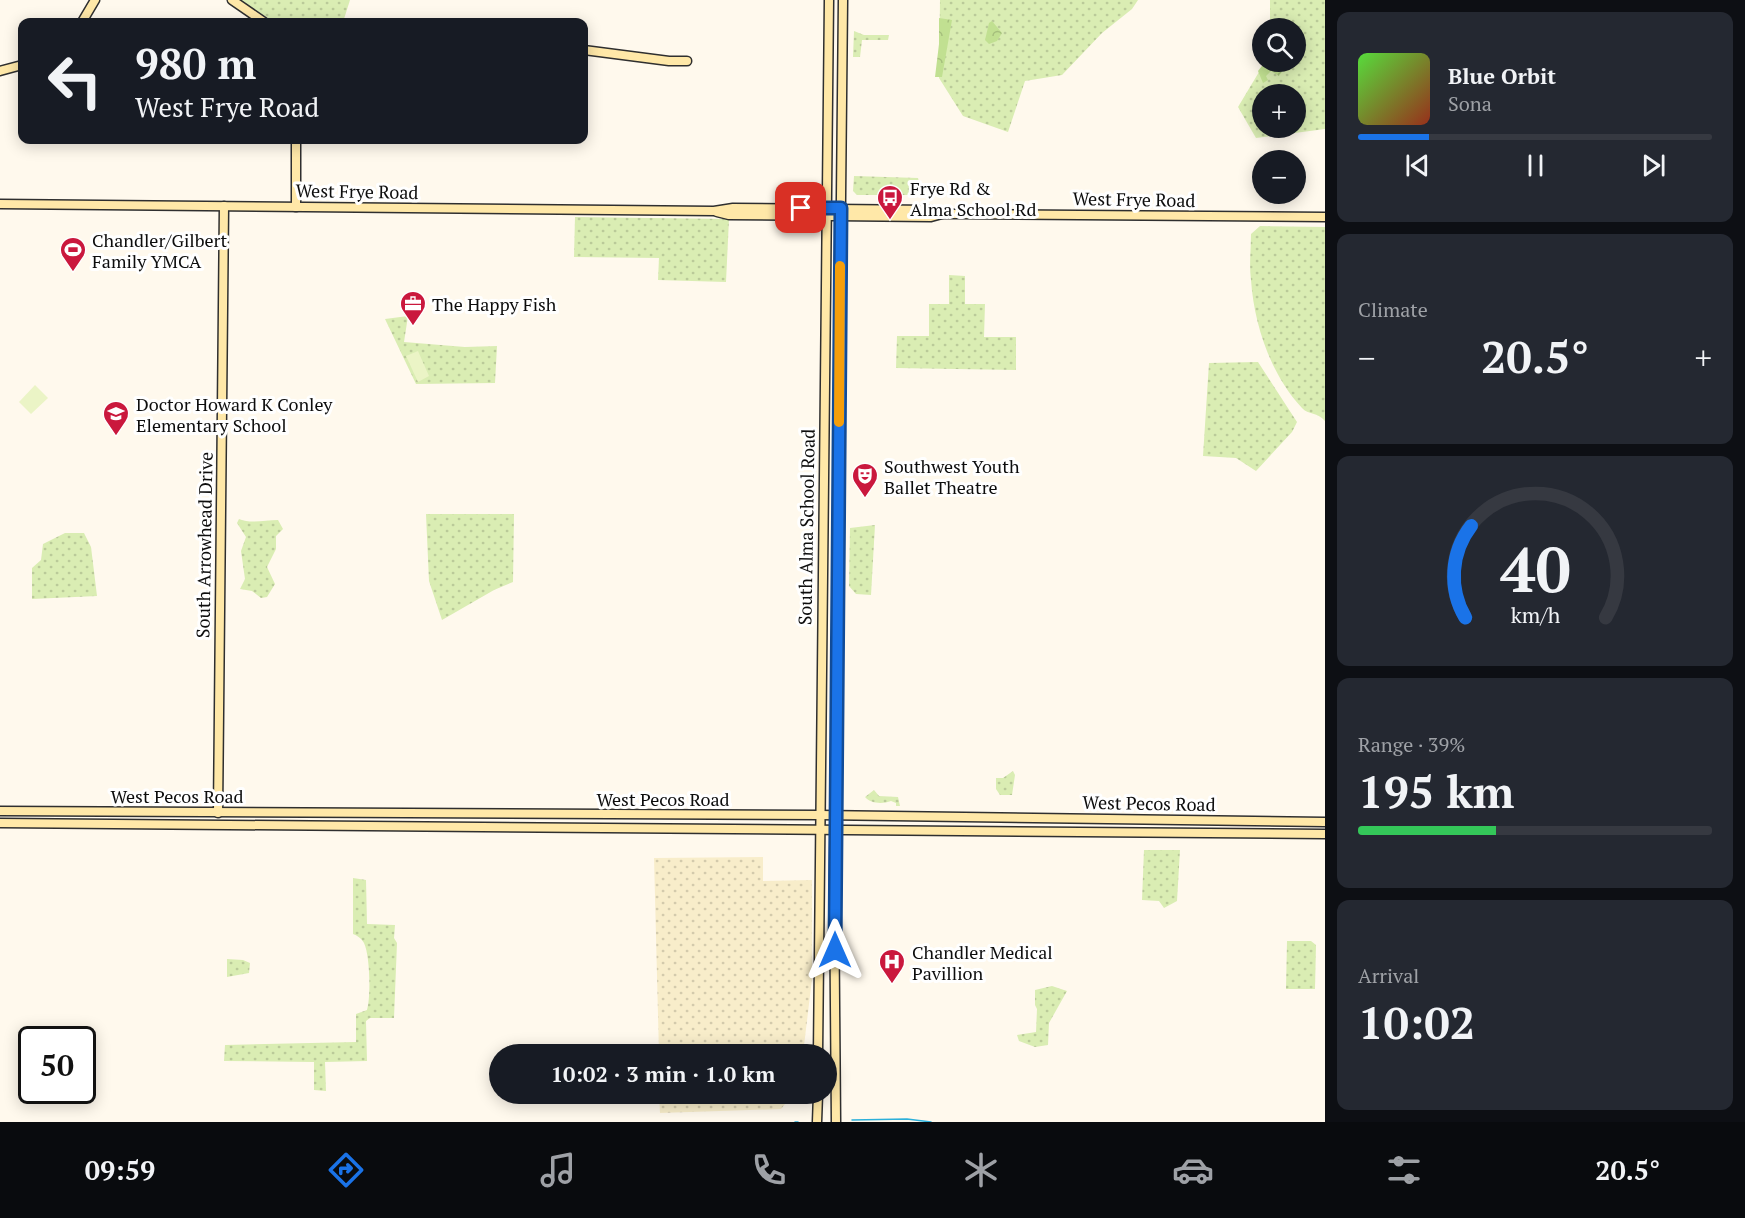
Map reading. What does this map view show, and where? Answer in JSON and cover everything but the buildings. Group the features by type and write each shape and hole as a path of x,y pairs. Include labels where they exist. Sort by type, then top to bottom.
{"main road":[{"path":"84,18 95,0"},
{"path":"232,0 258,18"},
{"name":"South Alma School Road","path":"818,1044 829,0"},
{"name":"South Alma School Road","path":"836,1122 835,815 843,0"},
{"path":"588,51 669,61 687,61"},
{"path":"0,71 18,66"},
{"path":"296,144 296,207"},
{"name":"West Frye Road","path":"0,204 714,211 733,208 931,218 942,214 1325,218"},
{"name":"South Arrowhead Drive","path":"218,813 224,206"},
{"name":"West Pecos Road","path":"0,811 835,815 1325,822"},
{"path":"365,825 371,819 393,819 400,813"},
{"name":"West Pecos Road","path":"0,823 1325,834"},
{"path":"817,1122 818,1104"}],"shaded area":[{"path":"763,857 763,881 812,880 812,979 804,1044 659,1044 654,858"},
{"path":"660,1104 785,1104 781,1109 660,1113"}],"green space":[{"path":"240,0 350,0 344,18 268,18"},
{"path":"940,0 1138,0 1132,9 1102,33 1062,75 1025,81 1008,132 963,116 939,78"},
{"path":"1270,0 1325,0 1325,129 1306,131 1306,84 1252,84 1252,131 1238,107 1259,72 1306,72 1306,18 1270,18"},
{"path":"939,18 952,20 942,77 935,77 939,44"},
{"path":"992,21 1002,33 997,41 989,44 985,40 989,23"},
{"path":"854,31 864,35 889,35 888,40 862,40 860,57 853,57"},
{"path":"1258,72 1270,72 1266,76 1268,80 1263,83"},
{"path":"854,176 918,178 922,195 857,195 853,191"},
{"path":"575,217 729,219 726,282 658,280 659,258 574,257"},
{"path":"1260,226 1325,227 1325,421 1304,410 1291,395 1273,365 1260,332 1253,297 1250,263 1251,234"},
{"path":"949,275 965,276 965,304 985,304 984,337 1016,337 1016,370 896,368 897,336 929,336 929,304 949,304"},
{"path":"408,316 404,342 465,347 497,346 495,383 416,384 385,319"},
{"path":"418,351 429,376 418,382 406,356"},
{"path":"1258,362 1297,422 1292,432 1256,471 1236,458 1203,456 1209,363"},
{"path":"35,385 48,398 31,414 19,402"},
{"path":"426,514 514,514 513,582 494,590 442,620 429,581"},
{"path":"239,519 253,522 278,520 283,529 276,536 276,549 267,567 275,584 267,597 261,598 252,591 240,589 245,579 241,551 246,537 237,523"},
{"path":"875,525 871,595 856,594 849,586 850,528"},
{"path":"65,533 84,533 91,547 97,596 32,599 32,568 41,560 43,544"},
{"path":"1013,771 1015,775 1012,795 1000,795 996,789 996,778 1003,778"},
{"path":"874,790 879,796 898,797 900,806 896,806 896,803 891,801 874,802 865,797"},
{"path":"1144,850 1180,850 1177,901 1164,908 1159,901 1142,900"},
{"path":"353,878 366,880 367,924 395,925 394,938 397,943 394,1018 370,1018 366,1021 367,1061 325,1062 326,1091 314,1090 314,1062 224,1061 225,1045 356,1042 356,1014 367,1010 369,976 368,957 364,943 353,934"},
{"path":"1287,941 1311,941 1316,945 1315,989 1286,989"},
{"path":"227,959 250,963 249,973 227,977"},
{"path":"1052,986 1067,991 1049,1023 1048,1045 1035,1047 1019,1041 1017,1035 1036,1032 1035,990"}],"waterway":[{"path":"852,1120 907,1119 931,1122"}],"slow traffic":[{"path":"839,422 840,266"}],"place":[{"name":"Frye Rd & Alma School Rd","path":"890,221"},
{"name":"Chandler/Gilbert Family YMCA","path":"73,273"},
{"name":"The Happy Fish","path":"413,327"},
{"name":"Doctor Howard K Conley Elementary School","path":"116,437"},
{"name":"Southwest Youth Ballet Theatre","path":"865,499"},
{"name":"Chandler Medical Pavillion","path":"892,985"}],"route":[{"path":"801,208 841,208 835,950"}]}
